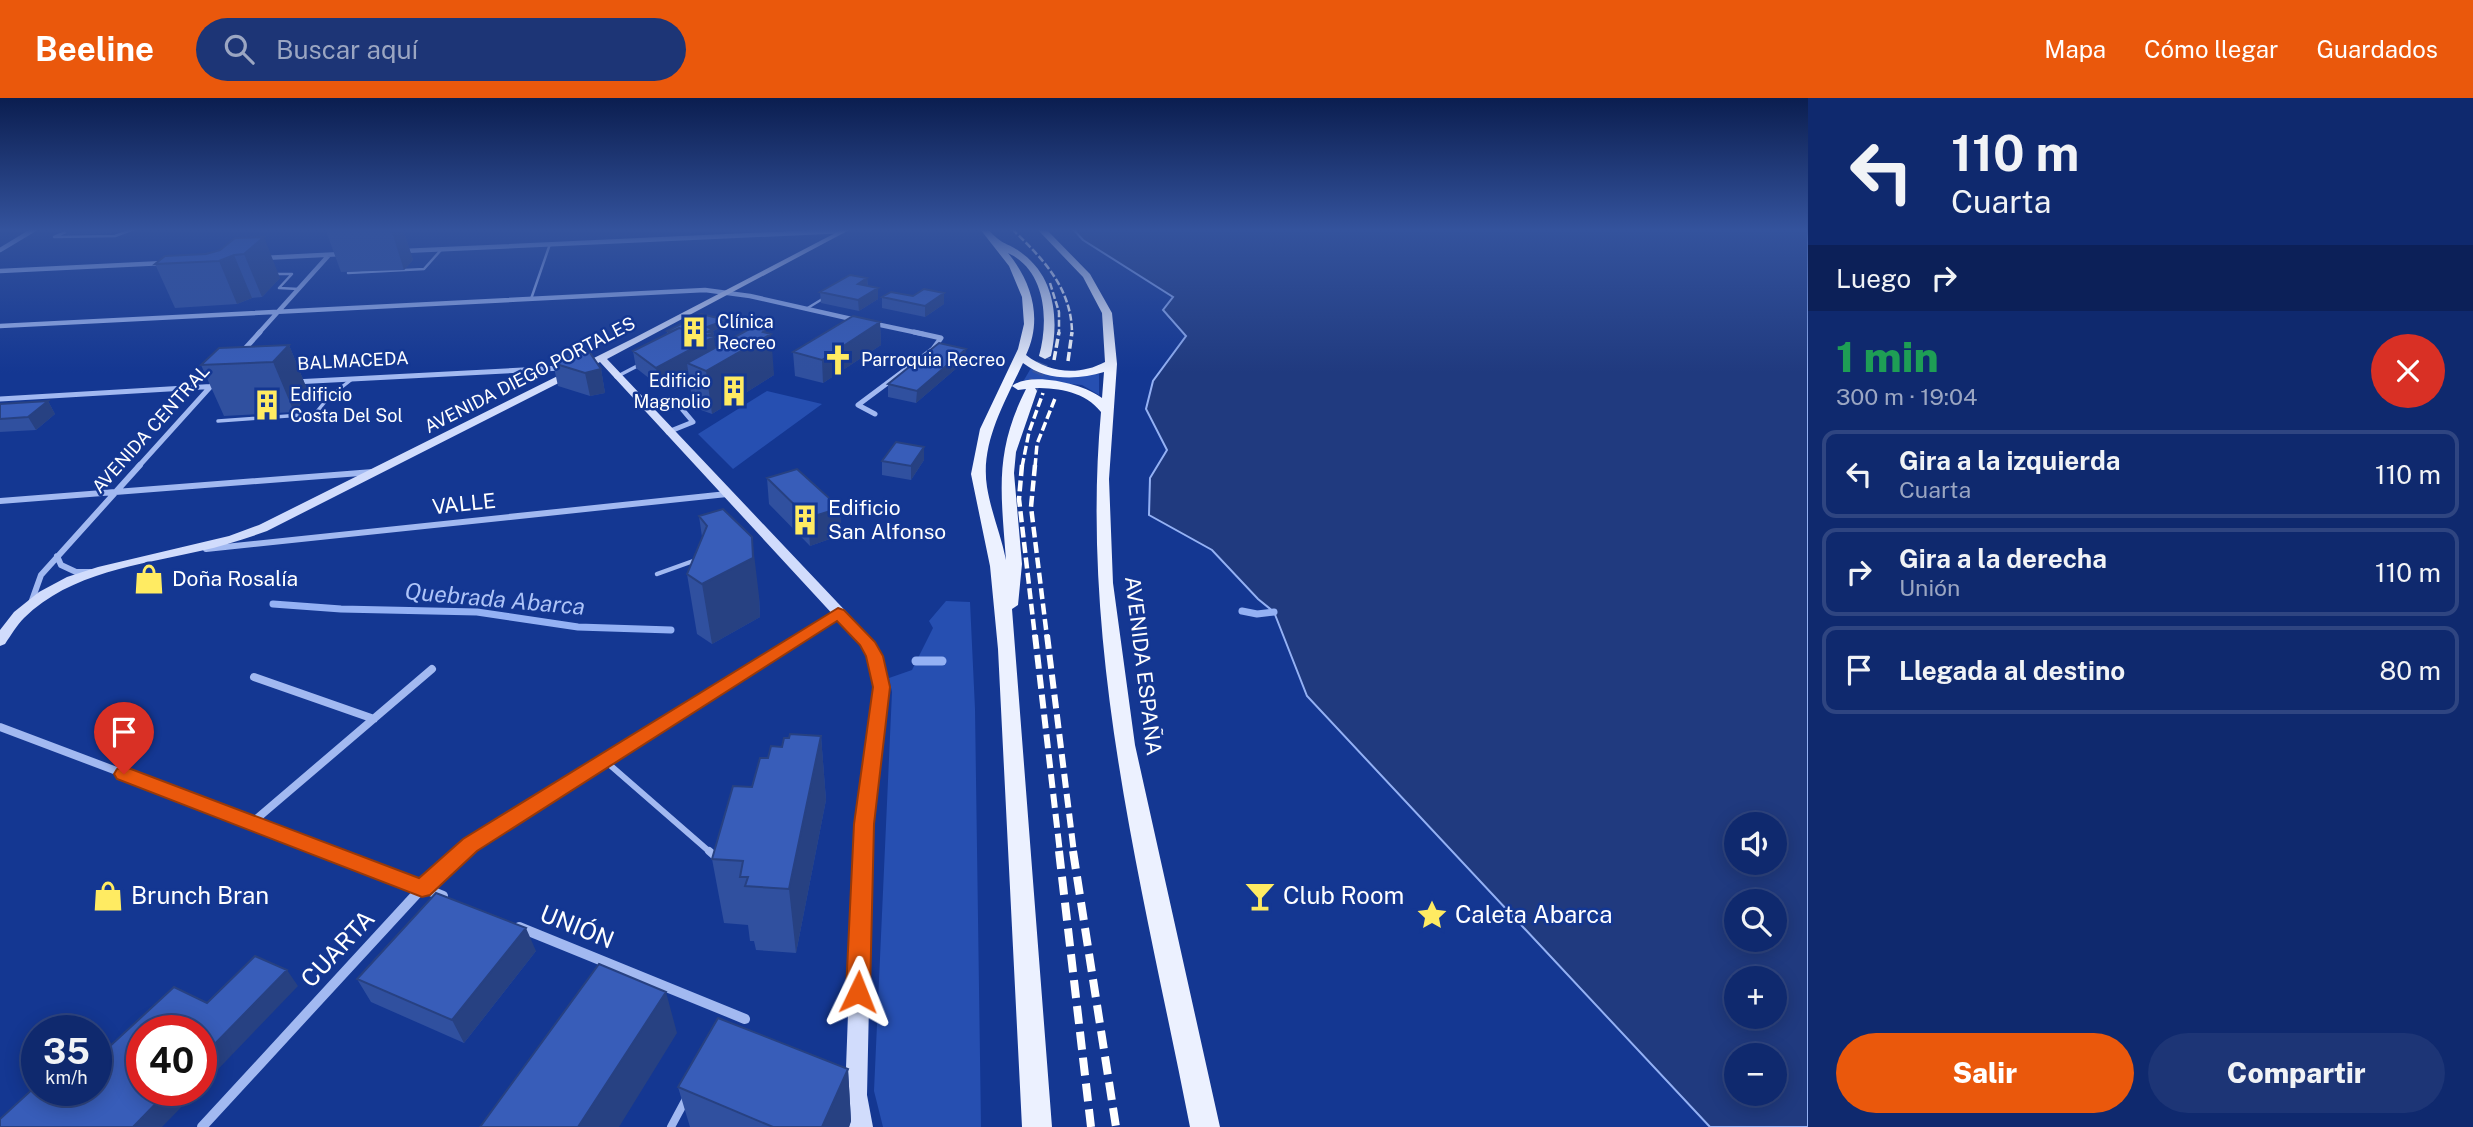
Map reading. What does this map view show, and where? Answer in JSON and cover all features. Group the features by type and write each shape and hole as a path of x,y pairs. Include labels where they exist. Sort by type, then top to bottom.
{"main road":[{"path":"1017,277 1025,291 1029,331 1022,357 986,430 978,465 981,496 995,548 1005,626 1034,1038 1037,1127"},
{"path":"1036,277 1041,283 1052,322 1045,356"},
{"name":"AVENIDA ESPAÑA","path":"1088,277 1100,298 1110,329 1111,364 1102,479 1105,583 1125,745 1205,1127"},
{"path":"1022,357 1038,368 1067,374 1088,373 1111,364"},
{"path":"1007,388 1038,384 1072,389 1091,396 1107,412"},
{"path":"1005,626 1014,564 1007,473 1009,452 1031,391"}],"street":[{"name":"AVENIDA CENTRAL","path":"236,358 310,277"},
{"name":"AVENIDA DIEGO PORTALES","path":"0,641 18,616 59,587 95,572 154,557 205,549 263,528 379,472 758,277"},
{"path":"0,326 705,290 941,338 933,349 858,405 875,414"},
{"path":"601,358 727,494 759,536 867,642 877,664 881,687 864,824 856,1095 861,1127"},
{"name":"BALMACEDA","path":"288,382 582,367"},
{"name":"AVENIDA CENTRAL","path":"30,606 41,575 219,377"},
{"path":"0,399 224,386"},
{"path":"668,432 692,422 682,409 708,391"},
{"path":"0,501 379,472"},
{"name":"VALLE","path":"205,549 727,494"},
{"path":"57,556 61,565 76,572 95,572"},
{"name":"CUARTA","path":"203,1127 422,888 470,845 838,613"},
{"path":"254,821 432,669"},
{"path":"254,677 374,719"},
{"path":"0,727 254,821 460,903"},
{"name":"UNIÓN","path":"510,923 745,1019"}],"lane":[{"path":"289,277 279,288 299,289"},
{"path":"531,299 539,277"},
{"path":"806,309 831,294"},
{"path":"637,340 647,346"},
{"path":"616,377 647,361"},
{"path":"218,421 315,414 328,398 352,379"},
{"path":"657,574 707,556"},
{"path":"603,759 720,860"},
{"path":"726,1024 732,1013"},
{"path":"671,1127 689,1093"}],"shaded area":[{"path":"1141,277 1808,277 1808,1127 1710,1127 1307,696 1274,612 1258,599 1212,550 1149,515 1150,478 1167,450 1146,409 1153,381 1186,336 1163,310 1173,297"},
{"path":"1031,368 1073,376 1099,374 1099,395 1082,385 1024,380"},
{"path":"767,391 822,404 733,469 698,434"},
{"path":"946,601 970,602 975,709 981,1127 883,1127 874,1091 892,692 889,678 912,670 933,628 929,621"}],"building":[{"path":"846,277 867,278 858,284 878,288 858,300 820,292"},
{"path":"924,289 944,293 925,306 882,297 891,292 913,296"},
{"path":"701,314 726,320 707,327 713,329 707,332 712,333 708,336 679,328 667,331"},
{"path":"853,316 880,322 822,360 793,352"},
{"path":"753,327 771,334 706,371 687,363"},
{"path":"679,328 714,337 656,368 633,351"},
{"path":"939,343 966,349 917,391 888,384"},
{"path":"289,345 273,362 201,365 219,348"},
{"path":"580,350 588,350 601,369 585,373 553,363"},
{"path":"48,401 28,417 0,419 0,404"},
{"path":"896,442 924,447 911,466 882,461"},
{"path":"797,469 840,508 808,518 767,478"},
{"path":"723,509 752,537 753,558 702,584 687,574 707,526 699,516"},
{"path":"790,734 821,736 789,889 745,886 748,877 740,877 743,861 712,859 733,786 752,787 760,758 768,758 771,746 782,747 784,738 789,738"},
{"path":"436,893 526,928 452,1020 357,979"},
{"path":"255,956 287,970 217,1042 217,1015 144,1015 174,987 207,1003"},
{"path":"599,964 666,992 578,1127 480,1127"},
{"path":"718,1018 848,1069 822,1127 773,1127 678,1087"},
{"path":"126,1031 126,1106 153,1106 133,1127 0,1127 0,1119 21,1100 21,1106 112,1106 112,1044"}],"waterway":[{"name":"Quebrada Abarca","path":"273,604 341,609 477,612 578,627 671,630"},
{"name":"Quebrada Abarca","path":"1242,611 1257,614 1274,612"},
{"name":"Quebrada Abarca","path":"916,661 942,661"}],"tunnel":[{"path":"1031,391 1045,356"}],"railway":[{"path":"1055,277 1067,302 1072,333"},
{"path":"1050,283 1059,312 1059,332"},
{"path":"1054,360 1059,332"},
{"path":"1068,361 1072,333"},
{"path":"1022,467 1029,432 1043,393"},
{"path":"1035,467 1037,444 1056,396"},
{"path":"1022,465 1019,499 1035,637"},
{"path":"1035,465 1031,507 1047,637"},
{"path":"1035,635 1060,853"},
{"path":"1047,635 1074,853"},
{"path":"1059,851 1091,1127"},
{"path":"1073,851 1116,1127"}],"place":[{"name":"Clínica Recreo","path":"694,332"},
{"name":"Parroquia Recreo","path":"838,360"},
{"name":"Edificio Magnolio","path":"734,391"},
{"name":"Edificio Costa Del Sol","path":"267,405"},
{"name":"Edificio San Alfonso","path":"805,520"},
{"name":"Doña Rosalía","path":"149,579"},
{"name":"Brunch Bran","path":"108,896"},
{"name":"Club Room","path":"1260,896"},
{"name":"Caleta Abarca","path":"1432,915"}],"route":[{"path":"124,774 254,821 422,888 470,845 838,613 857,629 867,642 880,671 881,687 864,824 858,992"}]}
